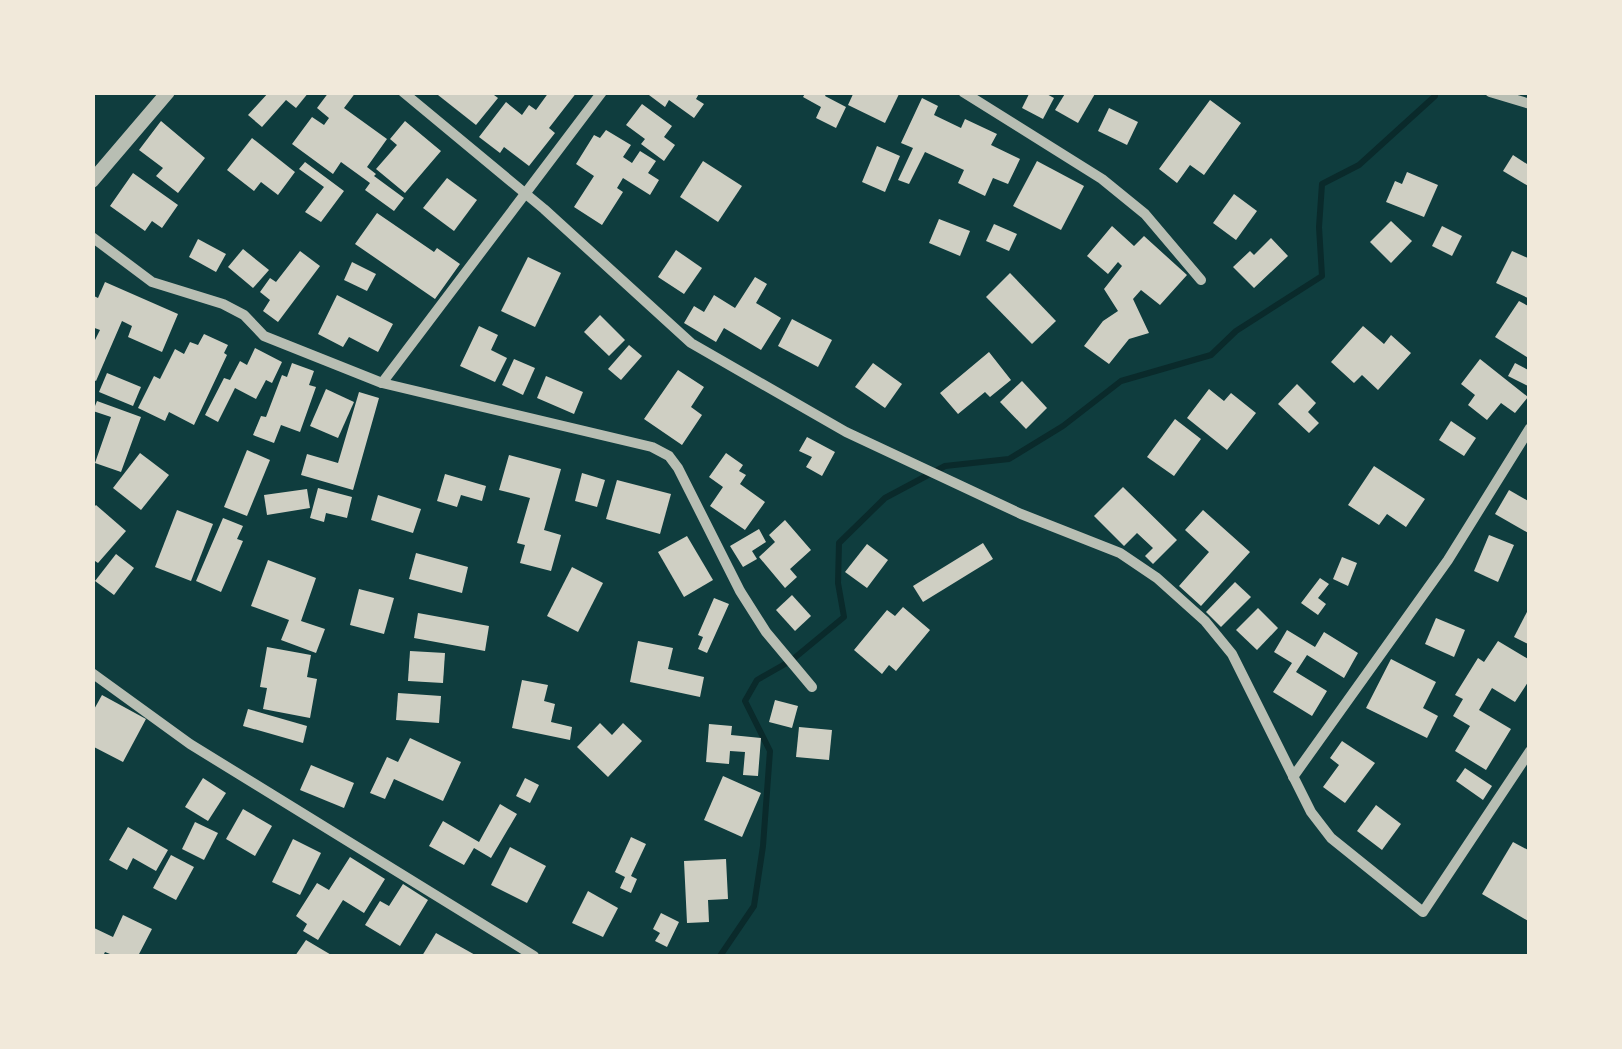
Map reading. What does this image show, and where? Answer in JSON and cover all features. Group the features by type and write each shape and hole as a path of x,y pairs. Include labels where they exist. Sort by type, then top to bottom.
{"street":[{"path":"92,180 168,92"},
{"path":"404,92 526,194 691,342 846,432 1022,514 1120,553 1157,578 1205,621 1232,654 1311,812 1331,838 1423,912 1530,751"},
{"path":"382,383 602,92"},
{"path":"962,92 1102,179 1145,214 1202,280"},
{"path":"1490,92 1530,104"},
{"path":"92,237 152,282 223,304 244,315 264,336 382,383 652,447 669,456 740,591 766,632 812,687"},
{"path":"1293,776 1448,560 1530,428"},
{"path":"92,673 190,744 534,956"}],"building":[{"path":"269,92 309,92 296,108 286,100 262,127 248,115"},
{"path":"329,92 356,92 344,108 387,139 367,167 404,198 394,211 365,190 370,183 341,162 333,174 292,144 312,117 324,125 329,118 317,108"},
{"path":"490,92 498,98 476,125 438,95"},
{"path":"549,92 577,92 549,128 555,133 529,166 504,147 500,153 479,137 506,102 522,115 529,105 536,110"},
{"path":"645,92 700,92 696,99 704,104 694,118 669,100 665,107"},
{"path":"806,92 827,92 825,96 846,107 836,128 816,118 821,107 803,97"},
{"path":"854,92 900,92 885,123 848,105"},
{"path":"1030,92 1043,92 1054,98 1043,119 1022,108"},
{"path":"1066,92 1096,92 1078,123 1055,110"},
{"path":"922,98 938,106 934,115 961,128 965,119 997,134 991,145 1020,159 1008,184 993,178 985,196 958,183 964,170 925,152 909,184 898,180 913,148 901,143"},
{"path":"1210,100 1241,123 1204,175 1190,165 1177,183 1159,169"},
{"path":"642,104 672,126 664,137 675,145 664,161 641,144 645,139 626,125"},
{"path":"1109,108 1138,122 1127,145 1098,131"},
{"path":"161,121 205,158 178,193 156,176 163,168 139,150"},
{"path":"405,121 441,151 405,193 376,169 397,145 390,139"},
{"path":"606,130 631,145 623,157 632,163 640,151 656,161 648,173 659,180 650,195 623,178 617,188 623,192 602,225 574,207 594,176 576,164 594,135 600,138"},
{"path":"252,138 295,172 278,195 261,182 254,191 227,170"},
{"path":"877,146 900,156 885,192 862,182"},
{"path":"1513,155 1530,166 1530,187 1503,171"},
{"path":"703,161 742,186 718,222 680,197"},
{"path":"1037,161 1084,186 1061,230 1013,206"},
{"path":"305,162 344,191 321,222 305,212 324,187 299,169"},
{"path":"1407,172 1438,185 1424,217 1386,202 1395,181 1402,184"},
{"path":"133,173 178,205 162,228 152,221 145,231 110,206"},
{"path":"447,178 477,200 454,231 423,208"},
{"path":"1234,194 1257,211 1236,240 1213,223"},
{"path":"377,213 434,252 437,248 460,264 435,299 355,244"},
{"path":"939,219 970,231 960,256 929,243"},
{"path":"1391,221 1412,241 1391,263 1370,242"},
{"path":"994,224 1017,234 1009,251 986,241"},
{"path":"1112,226 1134,246 1144,236 1187,275 1160,305 1141,290 1133,299 1149,333 1129,339 1109,364 1084,346 1103,321 1118,311 1104,289 1122,266 1118,262 1108,274 1087,256"},
{"path":"1442,226 1462,236 1452,256 1432,246"},
{"path":"1271,238 1288,256 1254,288 1233,267 1250,251 1254,255"},
{"path":"198,239 226,254 216,272 189,257"},
{"path":"243,249 269,270 253,288 228,267"},
{"path":"676,250 702,268 684,294 658,277"},
{"path":"300,251 320,266 278,322 263,311 270,300 260,292 270,278 276,282"},
{"path":"1512,251 1530,259 1530,299 1496,283"},
{"path":"528,257 561,273 535,327 501,311"},
{"path":"352,262 376,274 367,291 344,280"},
{"path":"1010,273 1056,321 1032,344 986,297"},
{"path":"755,277 767,284 756,303 781,318 761,350 724,328 716,342 684,323 694,306 704,312 714,295 735,308"},
{"path":"105,282 178,314 162,352 128,337 132,326 122,321 96,381 92,379 92,346 100,330 92,327 92,295 98,298"},
{"path":"337,295 393,324 378,352 349,337 343,347 318,334"},
{"path":"1519,301 1530,307 1530,359 1495,337"},
{"path":"600,315 625,340 609,356 584,332"},
{"path":"792,319 832,340 818,367 778,346"},
{"path":"479,326 498,335 491,350 507,358 495,382 460,366"},
{"path":"1363,326 1384,344 1391,335 1411,353 1378,390 1362,375 1354,383 1331,362"},
{"path":"204,334 228,345 224,353 227,355 194,425 169,412 165,421 138,408 154,376 160,379 175,349 184,354 190,342 198,345"},
{"path":"629,345 642,356 621,380 608,369"},
{"path":"255,348 282,362 272,383 266,380 256,399 235,388 218,422 205,415 224,378 230,380 240,361 247,365"},
{"path":"989,352 1011,380 990,397 985,392 958,414 940,393"},
{"path":"514,359 535,368 523,395 502,385"},
{"path":"1480,359 1528,397 1515,413 1501,403 1487,420 1468,405 1475,395 1461,384"},
{"path":"292,363 314,371 309,385 316,387 300,432 281,425 274,443 253,435 261,416 266,417 282,375 287,377"},
{"path":"873,363 902,384 885,408 855,387"},
{"path":"1515,363 1530,371 1530,387 1508,376"},
{"path":"678,370 704,387 691,407 702,415 682,445 644,419"},
{"path":"107,373 141,387 133,406 99,392"},
{"path":"546,376 583,392 574,414 537,398"},
{"path":"1022,381 1047,408 1026,429 1000,402"},
{"path":"1297,384 1316,403 1308,412 1319,423 1309,433 1278,404"},
{"path":"326,389 354,402 338,438 310,426"},
{"path":"1209,389 1224,401 1231,393 1256,413 1227,450 1187,418"},
{"path":"359,392 379,398 353,490 301,475 307,454 338,463"},
{"path":"97,401 141,417 121,472 95,463 111,417 93,411"},
{"path":"1175,419 1201,439 1174,476 1147,457"},
{"path":"1451,421 1476,438 1464,456 1439,440"},
{"path":"807,437 835,452 822,476 806,467 812,457 799,451"},
{"path":"247,450 270,460 247,516 224,507"},
{"path":"140,453 169,475 141,510 113,488"},
{"path":"726,453 743,465 739,471 746,475 740,484 765,502 745,530 710,506 723,487 709,477"},
{"path":"509,455 561,469 544,530 561,535 551,571 520,563 525,545 517,543 530,498 499,490"},
{"path":"1374,466 1425,499 1406,527 1387,514 1379,525 1348,505"},
{"path":"582,473 605,480 597,507 575,501"},
{"path":"445,474 486,486 482,501 461,495 457,507 437,501"},
{"path":"617,480 671,494 660,534 606,519"},
{"path":"1123,487 1177,540 1153,564 1145,556 1153,548 1137,533 1124,546 1094,516"},
{"path":"318,488 352,497 347,518 326,513 324,522 310,518"},
{"path":"307,489 310,508 267,515 264,495"},
{"path":"1509,490 1530,502 1530,534 1495,514"},
{"path":"378,495 421,509 413,533 371,520"},
{"path":"96,505 126,531 98,563 92,559 92,509"},
{"path":"177,510 213,524 191,581 155,567"},
{"path":"1203,510 1250,552 1201,606 1179,586 1209,552 1185,530"},
{"path":"223,518 243,526 237,539 243,541 221,592 196,581"},
{"path":"785,520 811,550 790,569 797,577 785,588 759,557 775,542 769,535"},
{"path":"759,529 766,542 752,551 757,559 743,567 730,546"},
{"path":"1489,535 1514,545 1498,582 1474,571"},
{"path":"687,536 713,580 684,597 658,552"},
{"path":"983,543 993,559 923,602 913,586"},
{"path":"867,544 888,560 867,588 845,572"},
{"path":"416,553 468,567 462,593 409,579"},
{"path":"116,554 134,568 114,595 95,581"},
{"path":"1342,557 1357,563 1348,586 1333,579"},
{"path":"268,560 316,578 301,621 325,629 316,653 281,640 289,620 251,606"},
{"path":"572,567 603,583 578,632 547,616"},
{"path":"1320,578 1329,584 1318,598 1326,604 1318,615 1301,603"},
{"path":"1235,582 1251,597 1221,627 1206,612"},
{"path":"359,589 394,598 384,634 350,625"},
{"path":"792,595 811,616 795,631 776,610"},
{"path":"714,598 729,604 707,653 698,649 703,637 698,635"},
{"path":"1530,606 1530,645 1514,637"},
{"path":"903,607 930,630 896,671 889,665 882,674 854,650 887,610 895,616"},
{"path":"1258,608 1278,628 1257,650 1236,630"},
{"path":"418,613 489,626 485,651 414,638"},
{"path":"1436,618 1465,630 1454,657 1425,644"},
{"path":"1287,630 1315,647 1324,632 1358,653 1344,678 1307,655 1296,672 1327,691 1312,716 1273,692 1292,663 1274,652"},
{"path":"638,641 673,648 668,669 704,677 700,697 630,682"},
{"path":"1498,641 1530,660 1530,679 1515,702 1492,688 1479,710 1511,729 1486,770 1455,751 1470,726 1453,716 1463,699 1455,695 1478,658 1484,662"},
{"path":"267,647 311,655 307,677 317,679 310,718 263,709 267,688 260,687"},
{"path":"410,651 445,653 443,683 408,681"},
{"path":"1391,659 1436,682 1423,708 1438,716 1427,738 1366,708"},
{"path":"522,680 548,685 544,701 555,704 551,722 572,727 570,740 512,728"},
{"path":"398,693 441,696 439,723 396,720"},
{"path":"102,695 146,719 123,762 92,746 92,713"},
{"path":"775,700 798,706 792,728 769,722"},
{"path":"248,709 307,726 303,743 243,726"},
{"path":"600,723 612,735 623,723 642,741 608,777 577,747"},
{"path":"709,724 732,726 731,735 761,738 758,776 743,775 745,752 730,751 729,764 706,762"},
{"path":"799,727 832,730 829,760 796,757"},
{"path":"410,738 461,762 443,801 394,779 385,799 370,793 387,757 398,762"},
{"path":"1342,741 1375,763 1345,803 1323,787 1339,765 1330,758"},
{"path":"311,765 354,783 344,808 300,790"},
{"path":"1465,768 1492,786 1483,800 1456,781"},
{"path":"723,776 761,793 742,837 704,820"},
{"path":"203,778 226,793 208,821 185,807"},
{"path":"525,778 539,785 530,803 516,796"},
{"path":"500,804 517,814 491,858 474,848 464,865 429,846 443,821 479,842"},
{"path":"1376,805 1401,824 1382,850 1357,831"},
{"path":"243,809 272,826 255,856 226,839"},
{"path":"195,822 218,833 204,860 182,849"},
{"path":"128,827 168,850 156,871 133,858 127,870 109,860"},
{"path":"631,837 646,844 631,876 637,879 631,893 620,888 625,877 615,872"},
{"path":"293,839 321,853 300,895 272,882"},
{"path":"1513,842 1530,851 1530,922 1482,894"},
{"path":"510,847 546,866 527,903 491,885"},
{"path":"171,855 194,867 176,900 153,888"},
{"path":"350,857 385,879 364,913 343,900 318,940 303,931 307,924 296,916 317,883 329,890"},
{"path":"726,859 728,899 708,900 709,922 687,923 684,861"},
{"path":"403,884 428,900 400,946 365,925 380,901 389,906"},
{"path":"588,891 618,908 603,937 572,923"},
{"path":"661,913 679,922 667,947 655,941 660,933 653,929"},
{"path":"123,915 152,929 138,956 105,952 103,956 92,955 92,927 113,937"},
{"path":"436,933 477,956 422,956"},
{"path":"306,940 333,956 295,956"}],"waterway":[{"path":"720,956 754,906 763,846 770,751 745,701 757,680 792,660 844,617 838,583 839,543 885,498 945,466 1009,459 1063,426 1121,381 1211,355 1236,331 1322,276 1322,184 1359,165 1435,92"}]}
